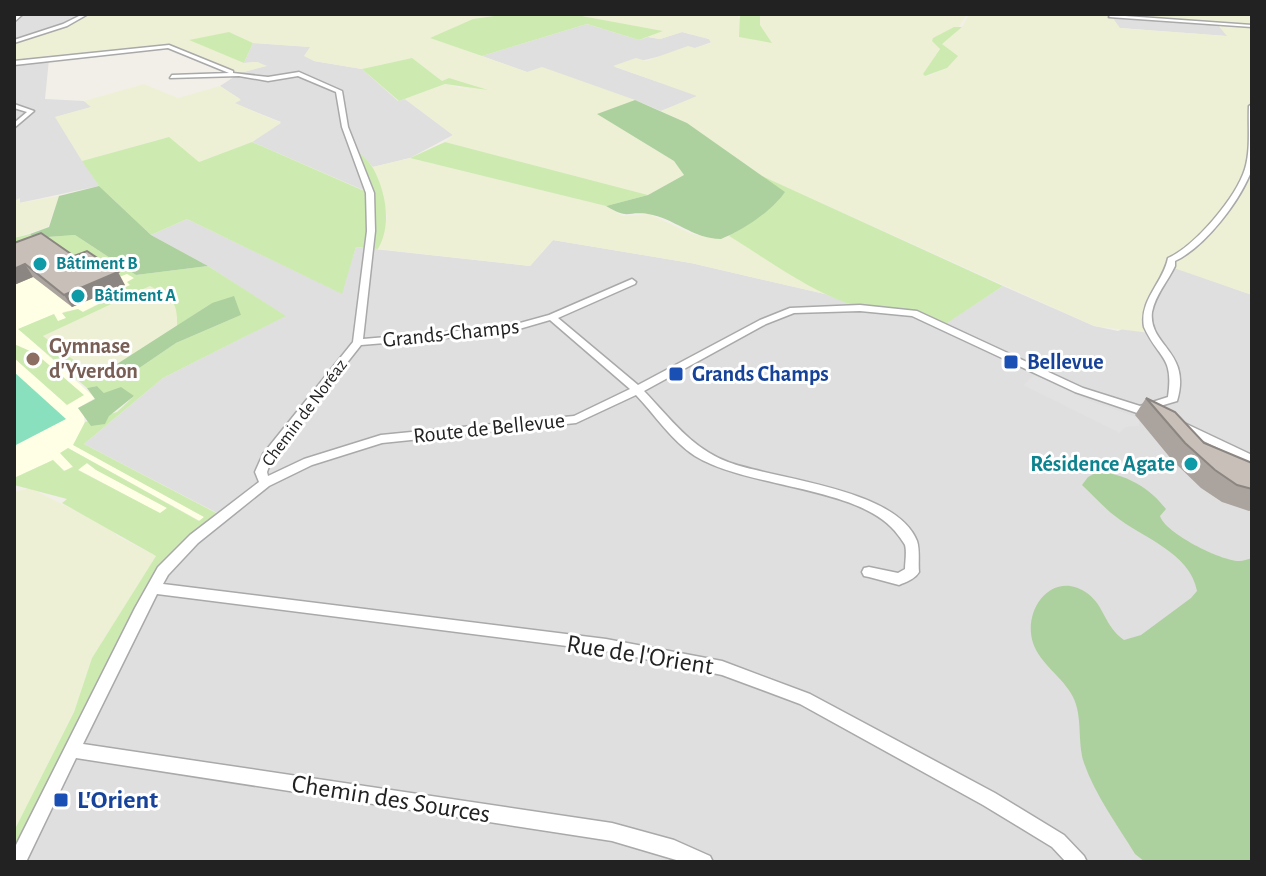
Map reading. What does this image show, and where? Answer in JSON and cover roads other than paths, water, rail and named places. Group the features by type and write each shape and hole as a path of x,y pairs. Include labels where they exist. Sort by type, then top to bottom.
{"street":[{"path":"14,21 21,14"},
{"path":"14,42 65,25 86,14"},
{"path":"1111,16 1252,26"},
{"path":"14,63 169,46 239,74"},
{"name":"Chemin de Noréaz","path":"172,77 239,74 268,79 299,74 329,85 341,96 345,127 370,193 371,231 358,342 267,457 261,472 265,483"},
{"path":"14,106 31,111 14,126"},
{"path":"1136,408 1173,399 1176,379 1173,364 1150,333 1147,317 1149,306 1171,266 1171,260 1181,257 1209,229 1246,177 1252,106"},
{"name":"Grands-Champs","path":"358,342 505,330 552,317 632,282"},
{"name":"Route de Bellevue","path":"17,862 163,571 194,539 265,483 308,462 368,442 576,419 783,313 814,308 889,309 935,321 1056,380 1201,433 1252,460"},
{"path":"552,317 637,390 690,446 709,460 778,482 864,502 892,517 912,544 912,572 899,579 869,572"},
{"name":"Rue de l'Orient","path":"153,588 606,645 722,668 805,699 989,799 1058,841 1078,862"},
{"name":"Chemin des Sources","path":"73,750 612,832 674,849 704,862"}],"place":[{"name":"Bâtiment B","path":"40,264"},
{"name":"Bâtiment A","path":"78,296"},
{"name":"Gymnase d'Yverdon","path":"33,359"},
{"name":"Bellevue","path":"1011,362"},
{"name":"Grands Champs","path":"676,374"},
{"name":"Résidence Agate","path":"1191,464"},
{"name":"L'Orient","path":"61,800"}]}
